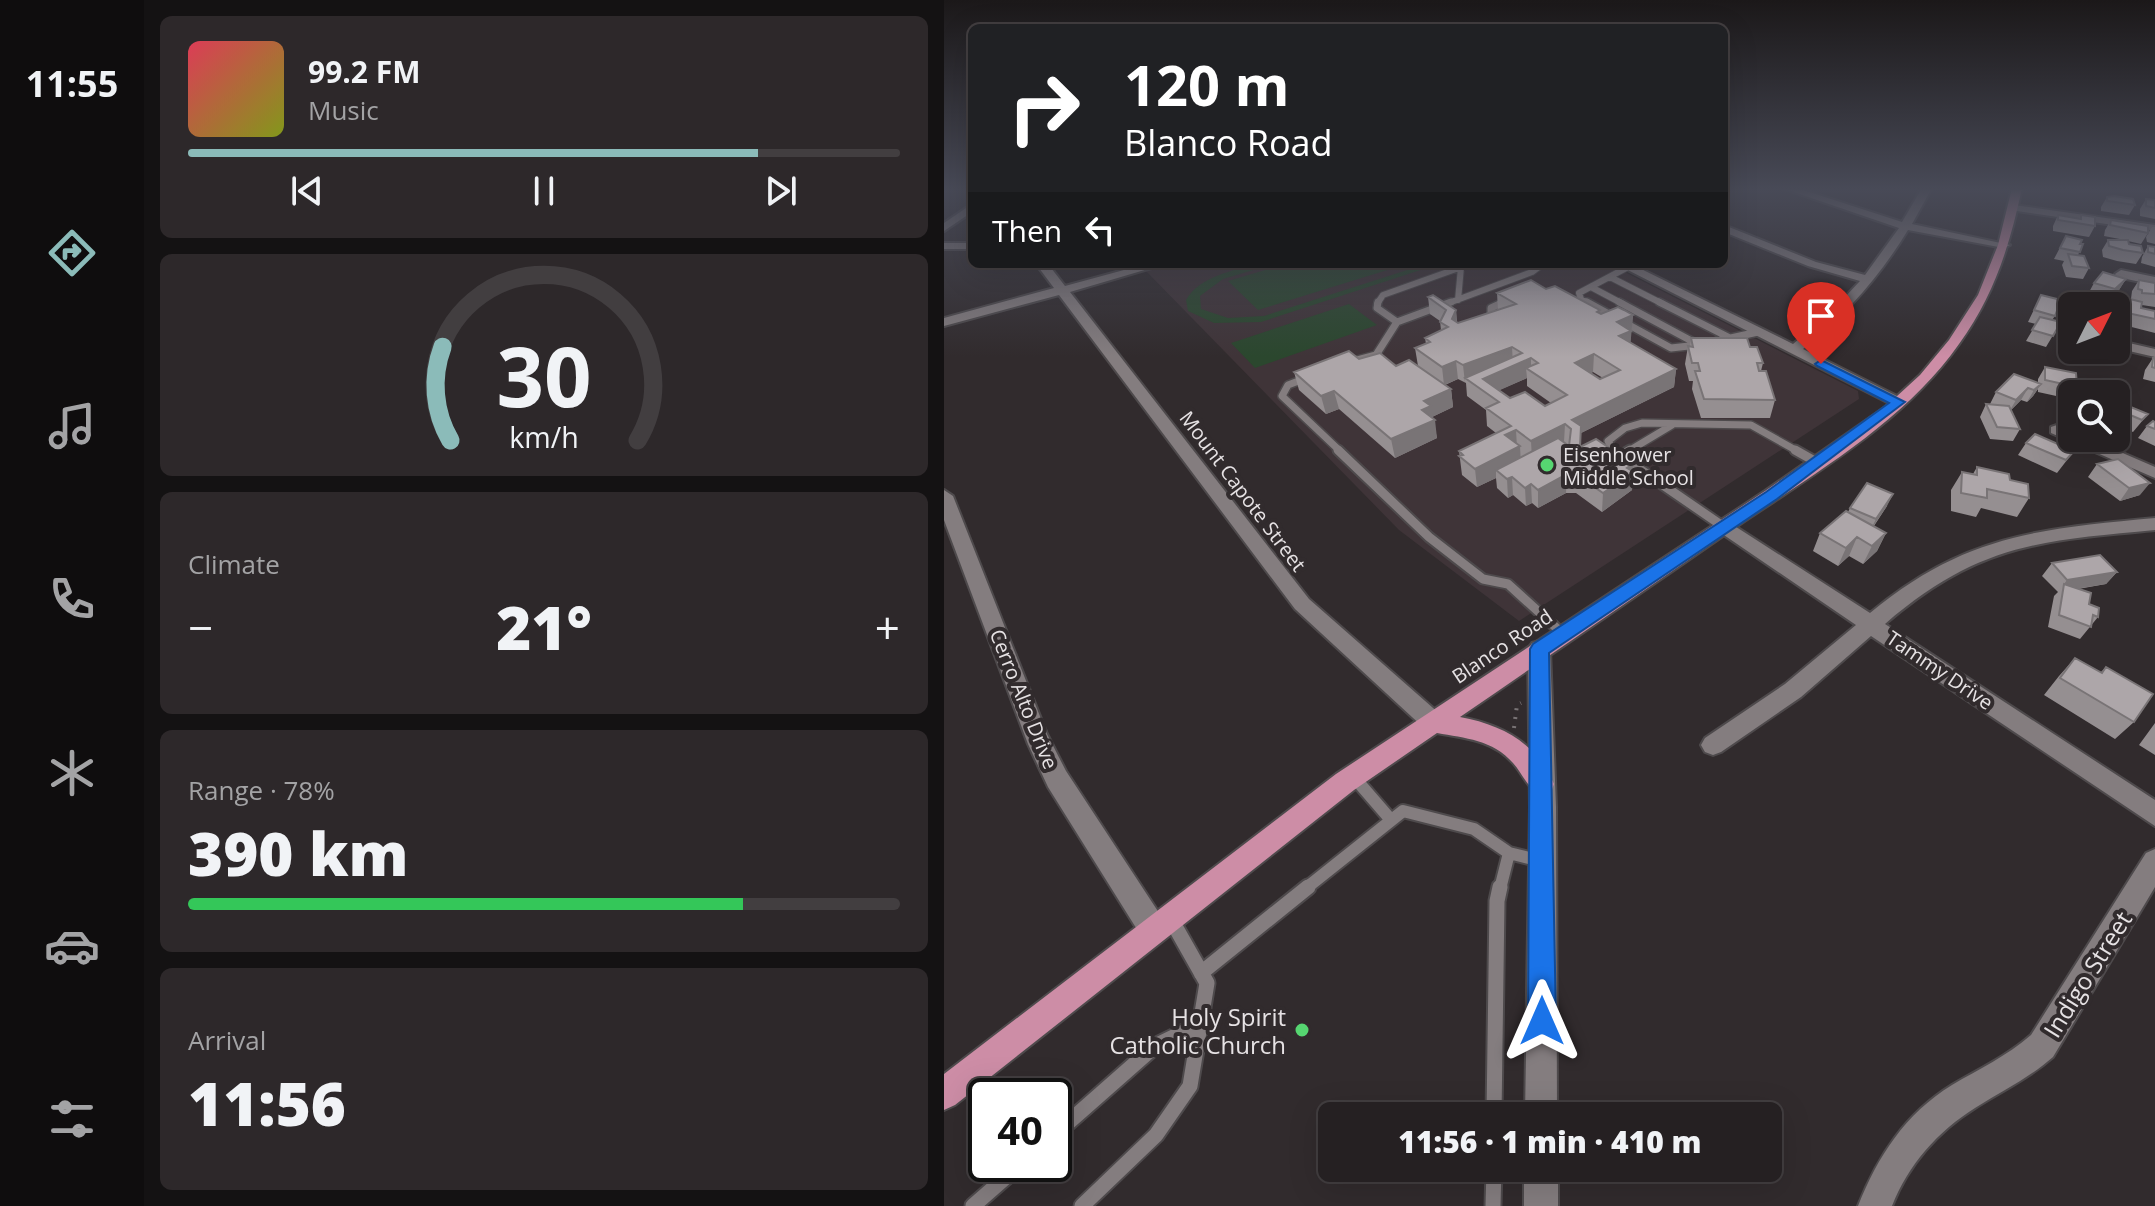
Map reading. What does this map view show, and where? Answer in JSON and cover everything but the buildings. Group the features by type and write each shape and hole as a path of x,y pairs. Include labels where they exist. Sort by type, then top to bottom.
{"main road":[{"name":"Blanco Road","path":"944,1094 1353,776 1818,463 1898,402 1925,378 1954,342 1984,295 2004,245"},
{"path":"1433,722 1494,733 1527,759 1542,784"}],"street":[{"path":"1764,244 1812,264 1868,280"},
{"path":"1794,350 1825,326 1868,280 1894,244"},
{"path":"944,246 968,246"},
{"name":"Mount Capote Street","path":"1045,268 1302,604 1433,722"},
{"path":"944,322 1144,268"},
{"path":"1629,268 1898,402"},
{"path":"2121,274 2155,281"},
{"path":"2130,347 2155,353"},
{"path":"2107,452 2155,473"},
{"name":"Cerro Alto Drive","path":"944,496 1036,737 1057,779 1161,923"},
{"path":"1713,745 1802,684 1923,581 1982,552 2023,540 2155,524"},
{"name":"Tammy Drive","path":"1724,527 2155,814"},
{"path":"1539,649 1543,862 1541,1102"},
{"name":"Indigo Street","path":"1875,1206 1893,1168 1931,1120 1953,1102 2026,1062 2042,1046 2155,862"},
{"path":"1541,1182 1541,1206"}],"lane":[{"path":"1397,322 1377,308 1383,295 1459,268"},
{"path":"1458,300 1465,268"},
{"path":"1330,369 1376,355 1397,322 1537,268"},
{"path":"1567,293 1579,293 1622,268"},
{"path":"1610,277 1730,338"},
{"path":"1591,287 1699,345"},
{"path":"1579,293 1581,299 1671,348 1758,332"},
{"path":"1491,314 1491,308 1518,295"},
{"path":"1316,375 1288,385 1282,396 1429,537 1483,579 1508,584 1562,633"},
{"path":"1724,527 1612,451 1608,441 1625,428 1642,423 1751,425 1818,463"},
{"path":"1620,456 1674,424"},
{"path":"1353,776 1391,820"},
{"path":"1201,973 1403,811 1474,829 1509,853 1543,862"},
{"path":"1494,1102 1497,901 1509,853"},
{"path":"1082,1206 1156,1135 1190,1086 1207,983 1161,923"},
{"path":"1072,1119 1155,1046 1200,1024"},
{"path":"973,1206 1000,1182"},
{"path":"1493,1206 1494,1182"}],"path":[{"path":"1513,732 1516,702 1522,702"}],"shaded area":[{"name":"Eisenhower Middle School","path":"1617,268 1858,391 1859,399 1519,621 1399,530 1145,270"}],"green space":[{"path":"1244,268 1260,268 1223,279 1200,296 1201,309 1228,318 1264,316 1414,268 1427,268 1261,322 1214,323 1188,311 1186,300 1192,292 1217,276"},
{"path":"1272,268 1394,268 1258,310 1228,281"},
{"path":"1349,304 1377,325 1255,368 1231,343"}],"place":[{"name":"Eisenhower Middle School","path":"1547,465"},
{"name":"Holy Spirit Catholic Church","path":"1302,1030"}],"route":[{"path":"1542,1021 1543,807 1539,649 1831,454 1898,402 1821,364"}]}
